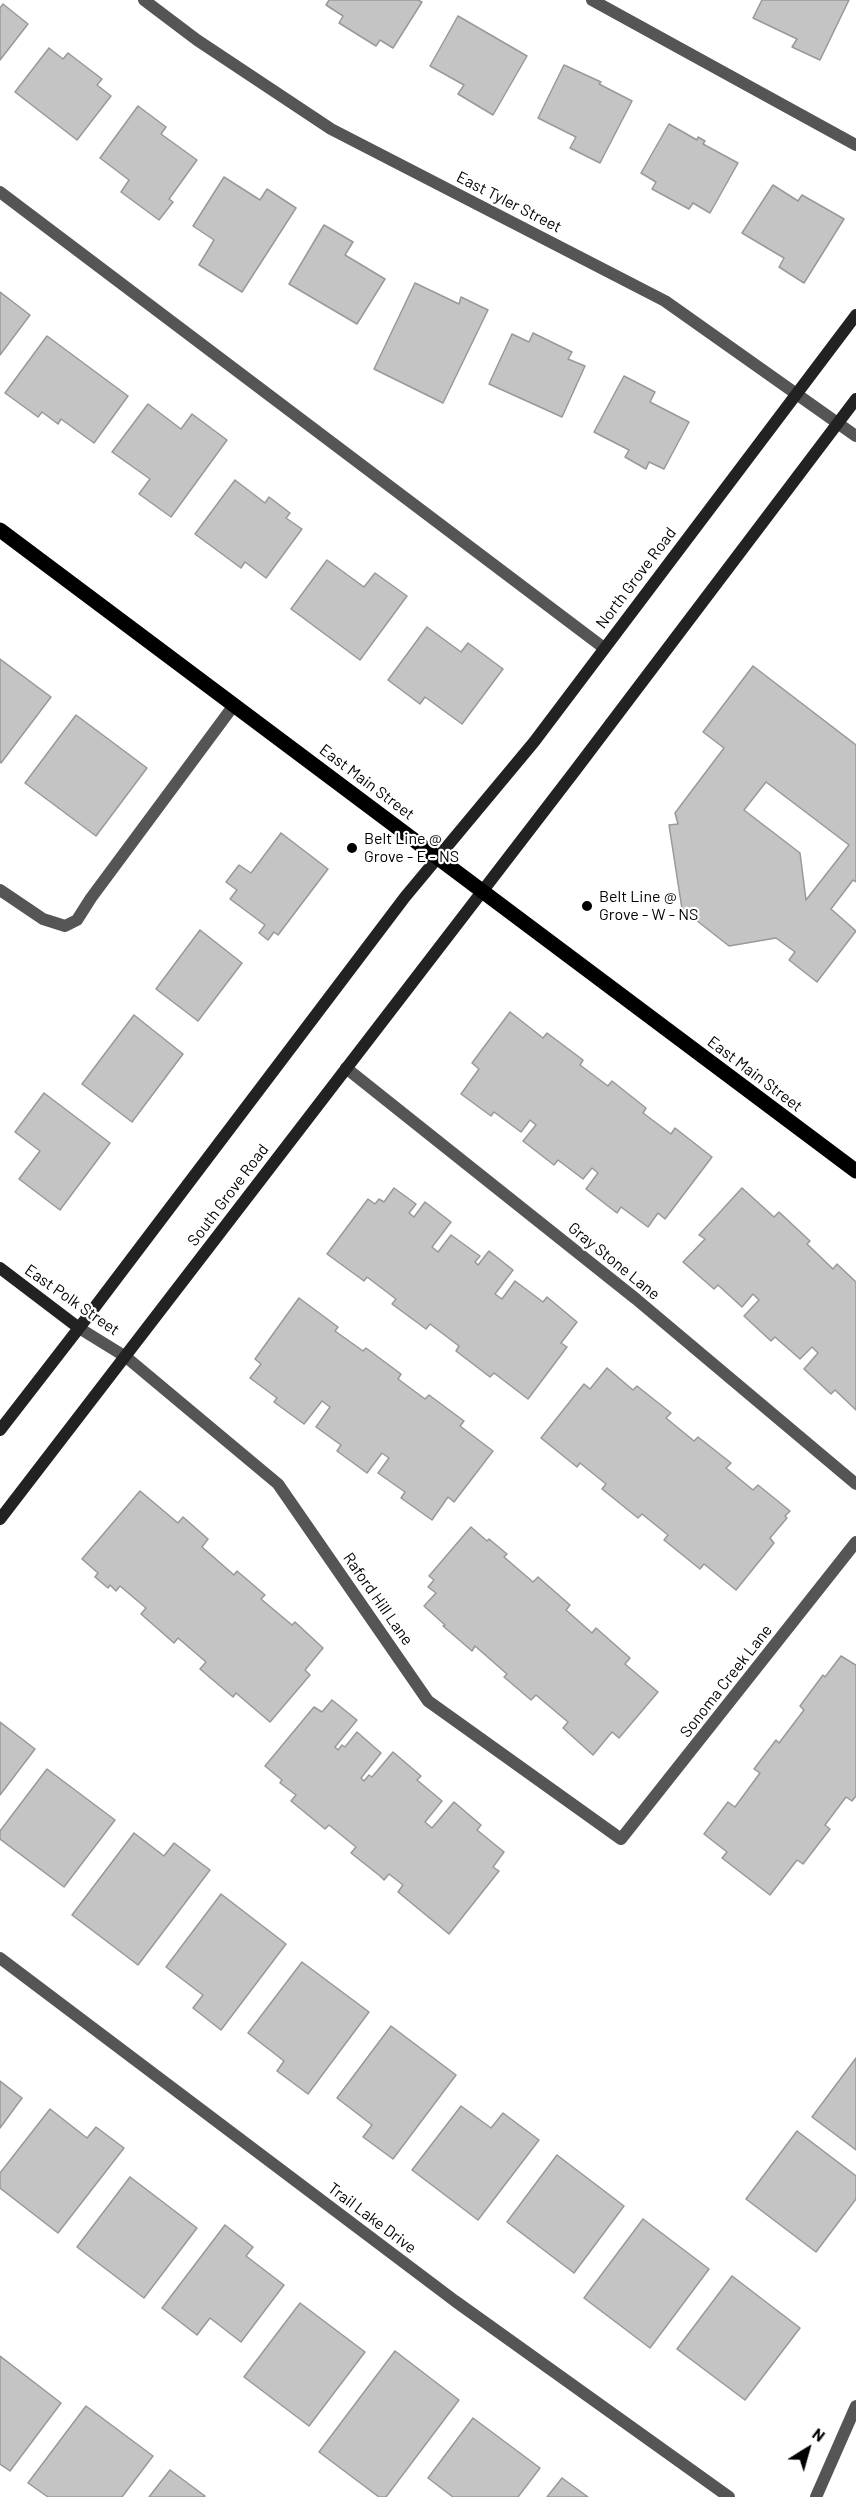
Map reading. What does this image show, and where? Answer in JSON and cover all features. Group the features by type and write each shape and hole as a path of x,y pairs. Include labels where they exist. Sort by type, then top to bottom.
{"main road":[{"name":"North Grove Road","path":"438,856 534,742 856,315"},
{"path":"482,890 856,399"},
{"name":"East Main Street","path":"0,530 854,1166"},
{"path":"0,1430 399,904 438,856"},
{"name":"South Grove Road","path":"0,1519 482,890"},
{"name":"East Polk Street","path":"0,1268 79,1328"}],"street":[{"name":"East Tyler Street","path":"144,0 196,40 331,129 665,301 856,436"},
{"path":"592,0 856,145"},
{"path":"0,192 604,648"},
{"path":"0,890 43,919 65,926 77,920 234,705"},
{"name":"Gray Stone Lane","path":"346,1068 636,1299 856,1484"},
{"name":"East Polk Street","path":"79,1328 126,1357"},
{"name":"Raford Hill Lane","path":"126,1357 278,1484 428,1701 621,1839"},
{"name":"Sonoma Creek Lane","path":"621,1839 856,1542"},
{"name":"Trail Lake Drive","path":"0,1958 455,2301 729,2497"},
{"path":"816,2497 856,2406"}],"building":[{"path":"329,0 418,0 422,2 393,48 380,40 376,46 339,23 343,16 326,5"},
{"path":"762,0 849,0 820,60 792,47 797,39 753,18"},
{"path":"3,4 28,24 0,60 0,8"},
{"path":"458,16 527,56 493,115 458,94 464,85 430,66"},
{"path":"49,48 63,59 68,53 102,79 97,85 111,96 77,140 15,92"},
{"path":"564,65 601,82 599,84 632,101 600,163 570,148 576,137 538,118"},
{"path":"138,106 166,127 161,134 197,160 169,199 173,202 159,220 121,192 129,180 100,158"},
{"path":"669,124 697,140 698,137 705,141 703,144 738,163 710,213 693,203 689,209 652,189 656,182 641,173"},
{"path":"224,177 260,200 267,189 296,208 242,292 199,265 214,240 193,226"},
{"path":"773,185 798,201 802,195 844,219 804,283 779,267 784,258 742,233"},
{"path":"324,225 353,242 345,255 385,279 357,324 289,284"},
{"path":"415,283 459,304 461,297 488,310 443,403 374,369"},
{"path":"0,292 30,315 0,355"},
{"path":"533,333 572,352 568,359 585,366 562,417 489,384 512,334 529,342"},
{"path":"47,336 128,396 94,443 61,419 58,424 42,412 38,417 5,393"},
{"path":"624,376 655,392 650,402 689,422 664,469 649,462 646,469 625,457 629,450 594,432"},
{"path":"148,404 181,429 192,414 227,440 171,517 139,494 150,479 112,452"},
{"path":"235,480 265,503 269,497 290,513 286,518 302,529 266,578 245,562 241,568 195,534"},
{"path":"327,560 364,587 375,573 407,596 360,660 291,609"},
{"path":"427,627 461,652 468,643 503,669 462,724 425,697 420,704 388,680"},
{"path":"0,659 51,697 1,763 0,762"},
{"path":"753,666 856,745 856,882 853,880 831,909 856,931 817,982 789,960 795,952 776,938 729,946 682,909 669,825 678,824 675,813 724,748 703,732","holes":["766,782 849,845 806,900 800,853 744,810"]},
{"path":"76,715 147,768 96,836 25,783"},
{"path":"281,833 328,869 278,935 274,932 268,940 259,933 265,925 230,899 237,890 226,882 239,865 251,873"},
{"path":"200,930 242,963 198,1021 156,989"},
{"path":"510,1012 543,1038 547,1033 583,1060 580,1065 608,1086 612,1081 646,1108 643,1113 671,1134 675,1128 712,1157 665,1219 658,1213 648,1227 621,1207 617,1213 586,1189 598,1173 592,1168 583,1179 558,1160 554,1165 523,1141 536,1125 530,1120 521,1132 494,1112 491,1116 461,1094 479,1069 472,1063"},
{"path":"134,1015 183,1054 132,1122 82,1084"},
{"path":"44,1093 110,1143 60,1210 19,1179 40,1151 15,1132"},
{"path":"394,1188 416,1204 409,1213 414,1217 425,1202 451,1222 432,1247 438,1252 451,1235 480,1256 475,1262 478,1265 489,1251 513,1270 495,1294 502,1299 515,1281 543,1302 547,1297 577,1322 561,1343 567,1347 528,1399 494,1373 490,1377 456,1351 459,1346 430,1324 426,1329 392,1304 396,1299 367,1277 364,1281 327,1254 368,1199 375,1204 379,1199 384,1202"},
{"path":"742,1188 774,1217 779,1212 810,1241 807,1244 833,1269 837,1264 856,1282 856,1410 835,1390 831,1394 804,1369 818,1353 812,1347 800,1359 775,1337 771,1341 744,1316 759,1300 753,1294 742,1307 718,1285 714,1289 683,1262 705,1239 699,1235"},
{"path":"299,1298 338,1327 335,1331 363,1351 366,1348 401,1374 398,1379 425,1399 429,1395 464,1421 460,1426 493,1451 454,1502 448,1497 432,1520 401,1498 405,1492 378,1473 389,1458 382,1453 367,1473 337,1451 341,1445 316,1427 330,1407 322,1401 304,1424 274,1402 277,1398 250,1378 261,1364 255,1359"},
{"path":"607,1368 633,1390 637,1386 671,1413 666,1418 694,1441 698,1437 731,1463 726,1468 753,1490 758,1485 790,1511 770,1538 774,1543 736,1590 704,1564 700,1569 664,1540 668,1535 642,1514 638,1518 602,1489 606,1484 580,1463 577,1467 541,1438 584,1384 590,1389"},
{"path":"140,1491 178,1523 183,1517 208,1539 202,1547 234,1575 237,1571 265,1595 261,1599 292,1625 295,1622 323,1648 305,1670 310,1675 270,1722 236,1693 233,1697 200,1669 206,1662 178,1638 174,1643 141,1614 146,1608 120,1586 116,1591 110,1585 108,1588 95,1577 98,1573 82,1559"},
{"path":"471,1527 507,1554 504,1557 533,1582 538,1577 570,1605 566,1610 592,1633 596,1628 630,1658 625,1664 658,1692 619,1738 612,1732 593,1755 563,1728 568,1722 536,1695 531,1700 504,1677 507,1674 475,1646 472,1651 424,1606 436,1593 428,1587 434,1580 429,1576"},
{"path":"841,1656 856,1665 856,1796 852,1801 846,1797 825,1825 830,1829 803,1864 797,1860 770,1895 722,1858 727,1852 704,1834 728,1802 735,1807 760,1773 754,1769 776,1740 779,1743 804,1710 800,1706 823,1675 825,1677"},
{"path":"332,1700 357,1720 335,1747 338,1750 342,1745 345,1747 357,1732 381,1753 361,1778 364,1781 369,1775 372,1777 393,1752 421,1776 417,1780 442,1801 425,1822 432,1828 454,1802 481,1825 477,1830 504,1852 493,1867 499,1871 449,1934 398,1892 403,1885 389,1874 384,1880 351,1853 356,1847 329,1825 325,1829 291,1801 296,1795 280,1783 282,1780 265,1766 314,1707 322,1712"},
{"path":"0,1722 35,1749 0,1795"},
{"path":"47,1769 115,1820 64,1887 0,1839 0,1831"},
{"path":"134,1833 164,1856 174,1843 210,1870 138,1965 72,1915"},
{"path":"221,1894 286,1944 221,2030 193,2008 203,1995 166,1967"},
{"path":"302,1962 369,2012 308,2094 277,2071 284,2061 248,2033"},
{"path":"391,2026 456,2075 393,2159 363,2137 372,2125 337,2098"},
{"path":"856,2058 856,2150 812,2117"},
{"path":"0,2081 22,2098 0,2128"},
{"path":"461,2106 491,2128 503,2113 539,2140 478,2220 412,2170"},
{"path":"50,2109 87,2138 96,2127 124,2148 58,2233 0,2188 0,2173"},
{"path":"797,2131 856,2176 856,2199 816,2252 746,2199"},
{"path":"557,2155 624,2206 574,2273 507,2222"},
{"path":"130,2177 197,2228 144,2298 77,2247"},
{"path":"643,2219 709,2269 650,2348 584,2298"},
{"path":"225,2225 253,2247 246,2256 284,2285 241,2342 210,2318 197,2335 162,2308"},
{"path":"732,2276 800,2328 745,2400 677,2349"},
{"path":"300,2303 365,2352 309,2426 244,2377"},
{"path":"395,2351 459,2400 386,2497 379,2497 319,2452"},
{"path":"0,2356 61,2403 10,2471 0,2464"},
{"path":"86,2406 153,2456 122,2497 48,2497 28,2483"},
{"path":"473,2418 540,2468 518,2497 453,2497 428,2478"},
{"path":"170,2470 205,2496 149,2497"},
{"path":"562,2478 588,2497 547,2497"}],"place":[{"name":"Belt Line @ Grove - E - NS","path":"352,848"},
{"name":"Belt Line @ Grove - W - NS","path":"587,906"}]}
